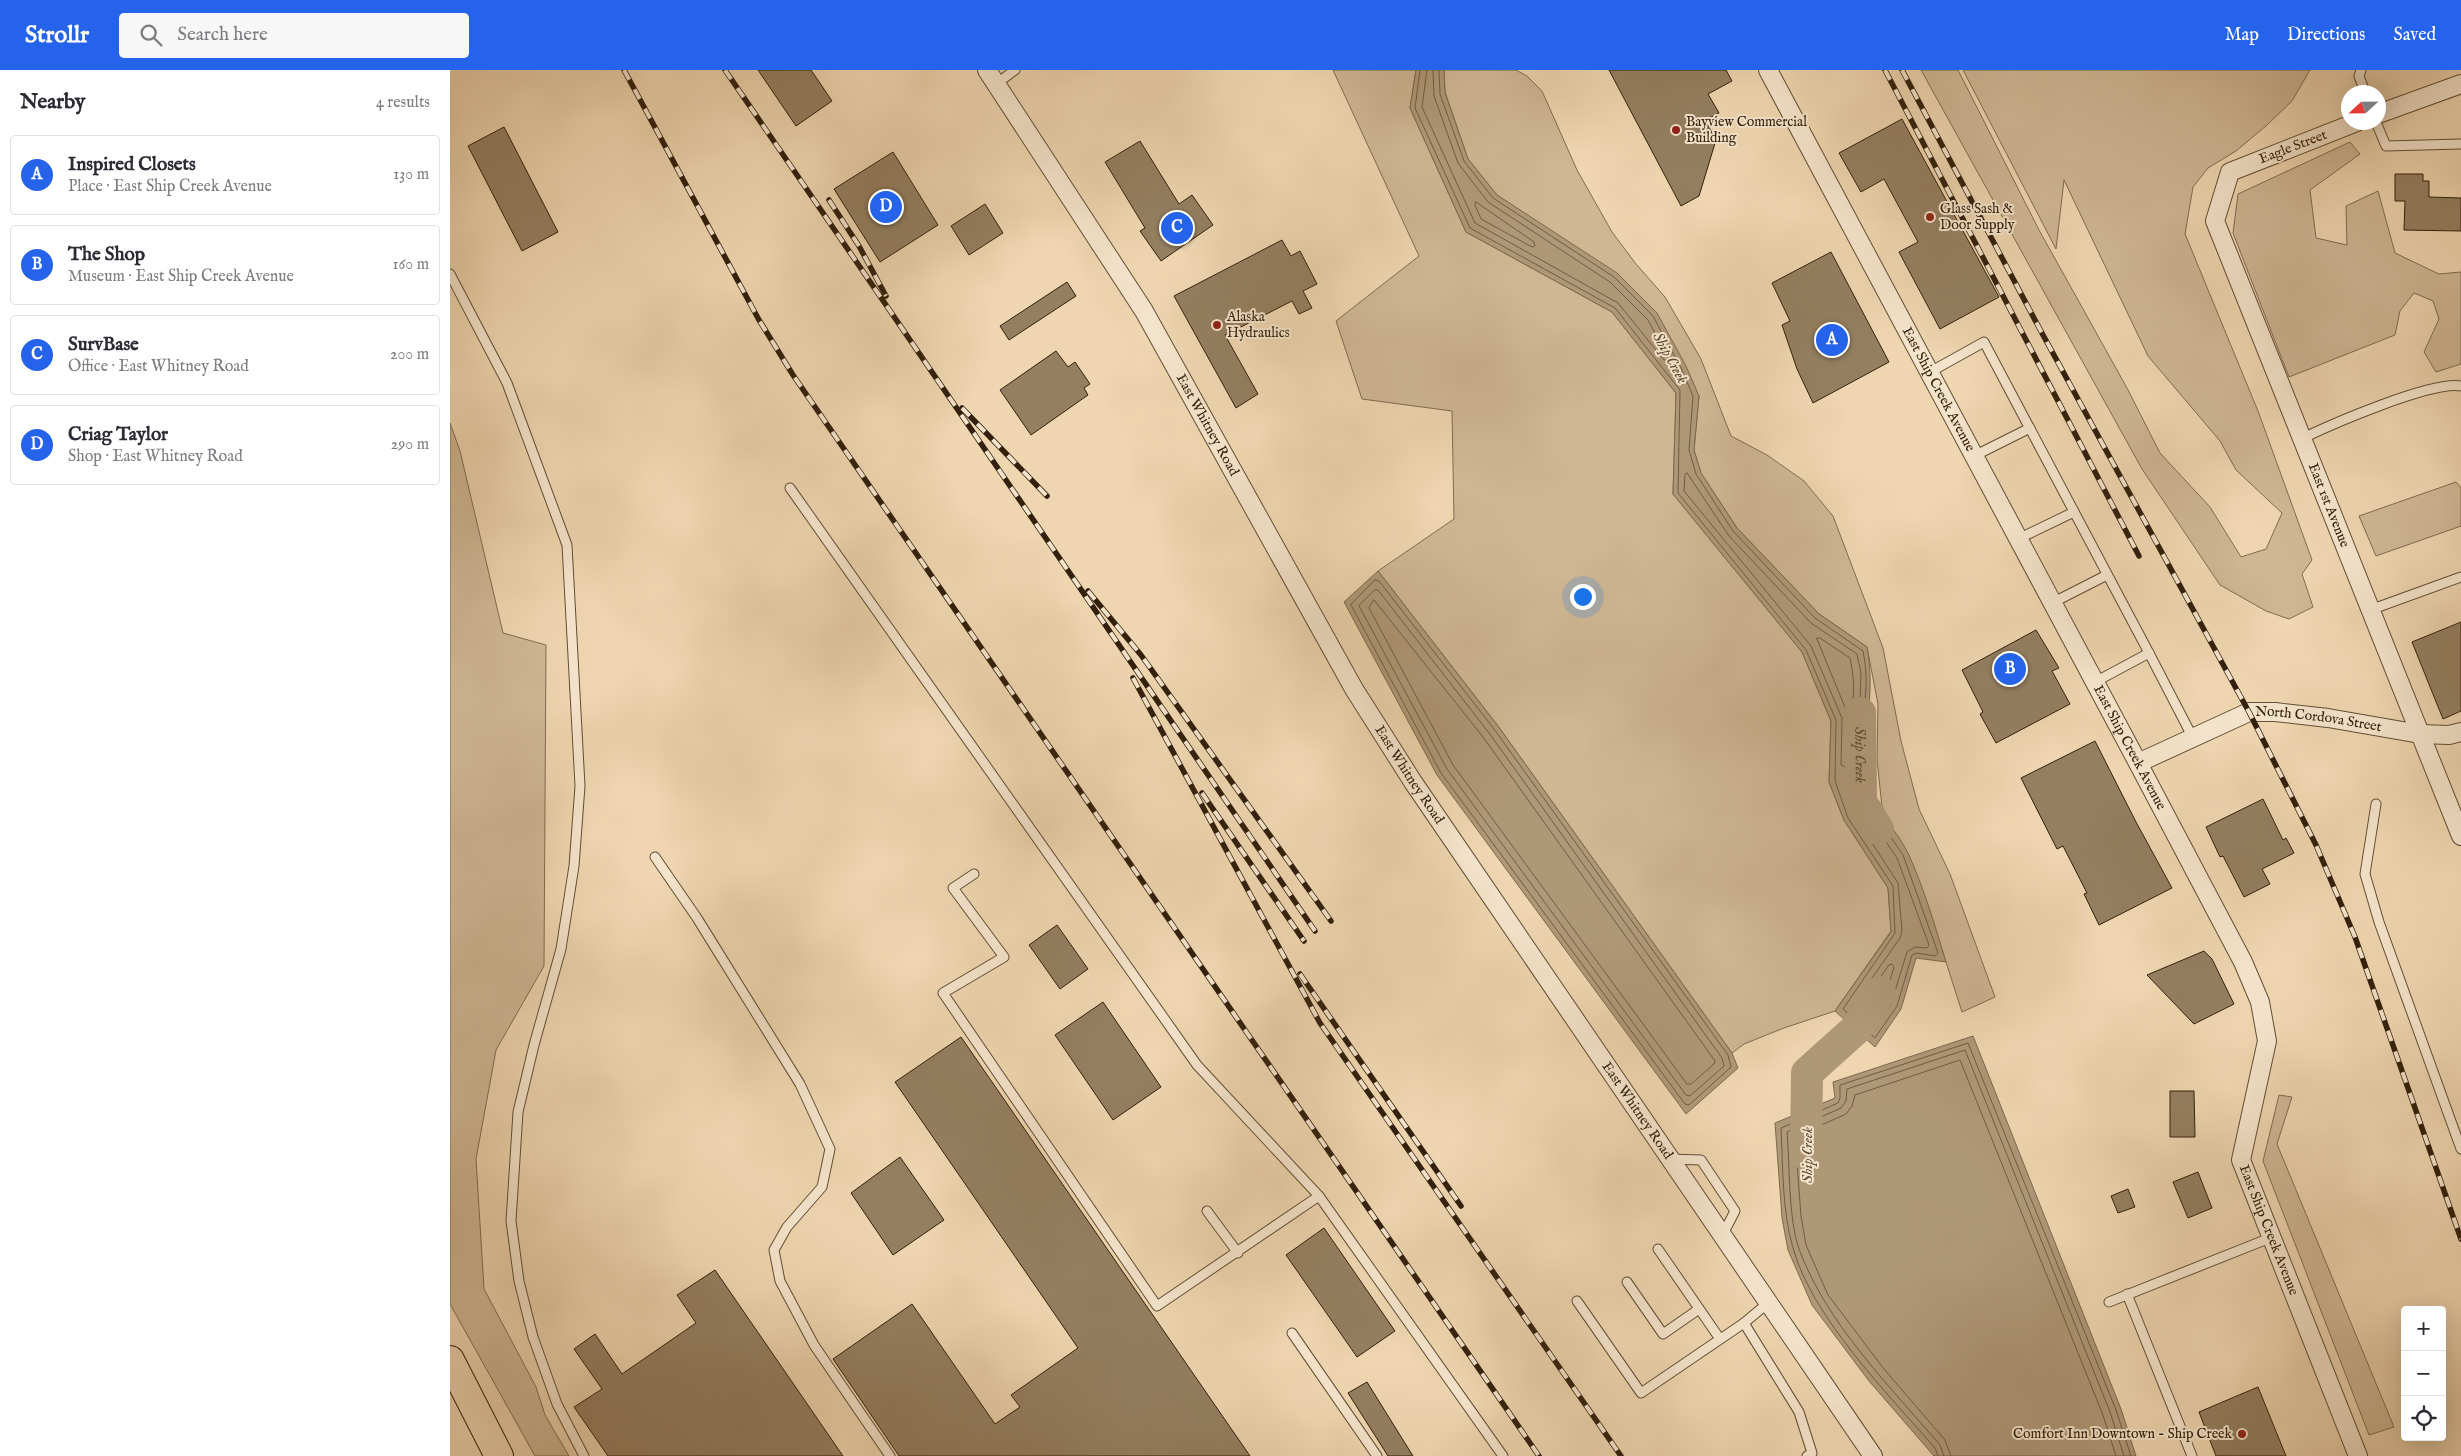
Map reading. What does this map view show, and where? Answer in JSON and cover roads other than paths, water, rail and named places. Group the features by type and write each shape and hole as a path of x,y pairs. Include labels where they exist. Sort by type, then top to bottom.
{"main road":[{"path":"450,1360 499,1456"}],"street":[{"name":"East Ship Creek Avenue","path":"1768,70 2243,962 2260,1002 2267,1042 2241,1160 2270,1238 2358,1456"},
{"name":"East Whitney Road","path":"992,77 1144,311 1354,689 1413,782 1873,1456"},
{"path":"2386,111 2461,84"},
{"name":"Eagle Street","path":"2230,172 2341,128"},
{"name":"East 1st Avenue","path":"2230,172 2216,221 2301,439 2461,836"},
{"name":"North Cordova Street","path":"2138,763 2249,712 2260,711 2328,718 2420,734 2449,735 2461,732"}],"lane":[{"path":"992,77 1015,70"},
{"path":"2361,70 2359,76 2362,85"},
{"path":"2379,130 2386,146 2461,144"},
{"path":"450,274 506,384 567,545 580,786 574,866 561,950 534,1045 518,1112 511,1221 518,1281 533,1337 557,1404 584,1456"},
{"path":"1930,372 1984,342 2193,738"},
{"path":"2301,439 2328,426 2418,393 2461,386"},
{"path":"1974,456 2030,428"},
{"path":"790,488 1197,1065 1319,1196 1503,1456"},
{"path":"2018,539 2074,512"},
{"path":"2052,603 2107,575"},
{"path":"2370,610 2461,577"},
{"path":"2095,682 2149,653"},
{"path":"2376,804 2365,874 2379,922 2461,1149"},
{"path":"655,857 698,918 800,1084 830,1149 822,1187 787,1227 774,1250 780,1281 814,1345 890,1456"},
{"path":"974,874 953,888 1004,957 943,993 1157,1306 1238,1253 1319,1196"},
{"path":"1669,1159 1702,1160 1735,1211 1722,1236"},
{"path":"1207,1211 1238,1253"},
{"path":"2109,1302 2270,1238"},
{"path":"1658,1250 1720,1339"},
{"path":"1627,1282 1663,1334 1699,1309"},
{"path":"2127,1294 2192,1456"},
{"path":"1577,1301 1641,1393 1744,1323 1768,1303"},
{"path":"1744,1323 1799,1412 1810,1455"},
{"path":"1292,1333 1377,1456"}],"water":[{"path":"1416,70 1444,70 1445,93 1468,159 1497,195 1617,273 1657,313 1686,366 1699,396 1694,450 1701,473 1737,528 1819,614 1867,647 1870,683 1868,716 1854,783 1903,843 1924,893 1946,962 1916,958 1901,1009 1875,1047 1835,1011 1891,932 1888,888 1844,820 1829,782 1831,721 1802,652 1673,494 1676,393 1612,312 1466,232 1410,108"},
{"path":"1378,571 1498,726 1732,1053 1738,1068 1686,1114 1437,775 1344,602"},
{"path":"1973,1036 2121,1409 2136,1456 1934,1456 1869,1381 1812,1305 1788,1250 1782,1218 1775,1123 1835,1098 1833,1082"}],"waterway":[{"name":"Ship Creek","path":"1860,713 1861,802 1878,829"},
{"name":"Ship Creek","path":"1806,1154 1807,1073 1856,1029 1880,992"}],"railway":[{"path":"624,70 759,320 793,375 1539,1456"},
{"path":"725,70 1315,931"},
{"path":"1885,70 2139,556"},
{"path":"1902,70 2043,335 2249,712 2316,845 2355,937 2461,1239"},
{"path":"829,200 859,246 886,296"},
{"path":"962,408 1047,496"},
{"path":"1088,591 1141,655 1331,921"},
{"path":"1133,678 1320,1023 1621,1456"},
{"path":"1202,793 1304,941"},
{"path":"1300,974 1461,1206"}],"place":[{"name":"Bayview Commercial Building","path":"1676,130"},
{"name":"Criag Taylor","path":"886,207"},
{"name":"Glass Sash & Door Supply","path":"1930,217"},
{"name":"SurvBase","path":"1177,228"},
{"name":"Alaska Hydraulics","path":"1217,325"},
{"name":"Inspired Closets","path":"1832,340"},
{"name":"The Shop","path":"2010,669"},
{"name":"Comfort Inn Downtown - Ship Creek","path":"2242,1434"}]}
